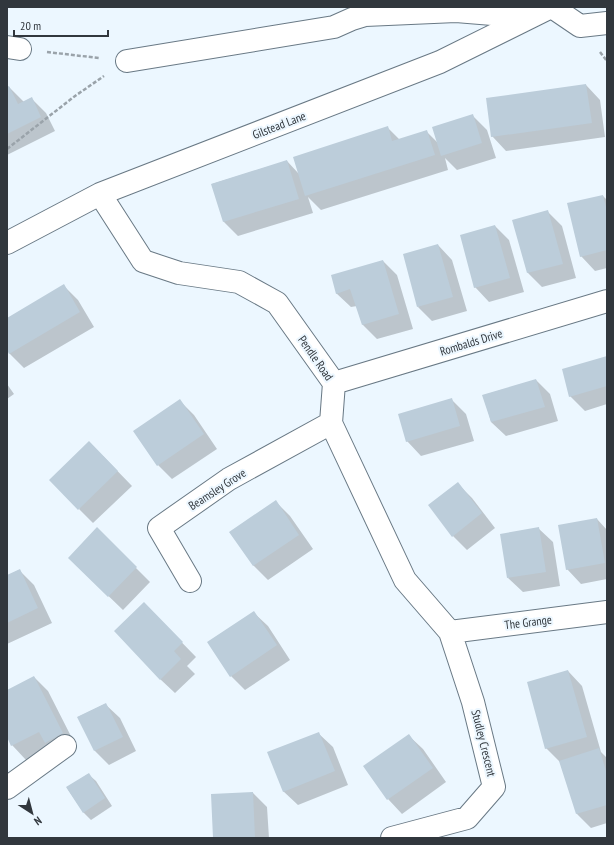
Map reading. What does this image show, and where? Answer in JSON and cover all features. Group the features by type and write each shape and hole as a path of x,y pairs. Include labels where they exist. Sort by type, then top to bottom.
{"street":[{"name":"Gilstead Lane","path":"7,243 100,194 440,62 552,7"},
{"path":"552,7 580,26 607,23"},
{"path":"127,61 334,27 365,15 456,11 531,17"},
{"name":"Pendle Road","path":"100,194 143,261 179,273 239,282 277,303 334,383 331,423 405,580 450,632"},
{"name":"Rombalds Drive","path":"334,383 607,301"},
{"name":"Beamsley Grove","path":"190,581 159,528 229,478 331,423"},
{"name":"The Grange","path":"450,632 607,612"},
{"name":"Studley Crescent","path":"392,838 467,818 494,787 473,702 450,632"},
{"path":"7,788 65,746"}],"path":[{"path":"13,48 127,61"},
{"path":"7,149 75,96 127,61"}],"building":[{"path":"586,84 592,123 491,137 486,98"},
{"path":"9,86 18,104 32,97 41,117 7,134 7,87"},
{"path":"473,114 482,143 441,156 432,127"},
{"path":"388,126 392,141 427,130 435,155 305,196 293,157"},
{"path":"287,160 299,199 223,222 211,184"},
{"path":"603,195 607,211 607,250 580,257 567,203"},
{"path":"548,210 563,264 527,273 512,220"},
{"path":"495,225 510,278 474,288 460,235"},
{"path":"438,244 453,297 417,307 403,254"},
{"path":"383,260 399,314 362,325 350,289 336,294 331,275"},
{"path":"64,284 80,312 9,354 7,350 7,318"},
{"path":"607,356 607,386 569,397 562,369"},
{"path":"536,379 545,407 491,422 482,395"},
{"path":"452,398 460,426 406,442 398,414"},
{"path":"180,399 204,434 157,466 133,431"},
{"path":"89,441 118,471 78,510 49,480"},
{"path":"458,482 482,513 452,537 428,505"},
{"path":"276,500 299,535 253,566 229,532"},
{"path":"597,518 605,563 566,570 558,525"},
{"path":"97,527 137,567 108,597 68,558"},
{"path":"539,527 546,572 507,578 500,534"},
{"path":"20,569 38,608 7,623 7,575"},
{"path":"144,602 183,642 174,651 181,659 160,680 114,631"},
{"path":"254,611 277,645 230,677 207,642"},
{"path":"568,670 587,737 545,749 527,682"},
{"path":"34,676 63,733 45,743 39,732 11,746 7,737 7,690"},
{"path":"106,703 123,737 94,751 77,717"},
{"path":"319,732 335,771 283,792 267,752"},
{"path":"409,734 433,768 387,800 363,766"},
{"path":"599,748 607,774 607,805 576,814 559,761"},
{"path":"89,773 105,798 83,813 66,787"},
{"path":"253,792 255,838 213,838 211,794"}]}
